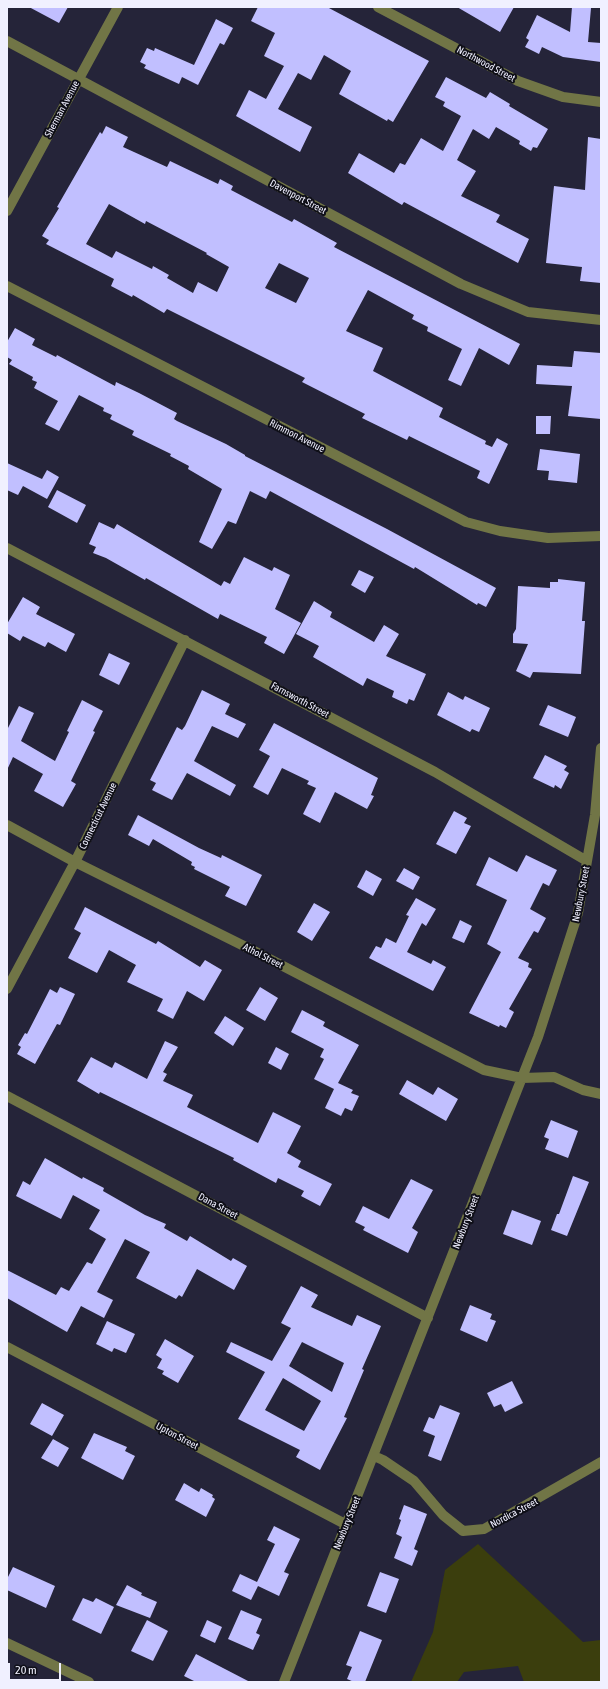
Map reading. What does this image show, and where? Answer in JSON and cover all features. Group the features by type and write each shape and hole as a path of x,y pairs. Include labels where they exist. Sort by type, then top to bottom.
{"street":[{"name":"Sherman Avenue","path":"7,211 118,7"},
{"name":"Northwood Street","path":"378,7 518,81 563,97 601,102"},
{"name":"Davenport Street","path":"7,40 78,80 461,284 528,312 601,320"},
{"name":"Rimmon Avenue","path":"7,286 466,522 500,531 548,538 601,536"},
{"name":"Farnsworth Street","path":"7,548 436,772 587,861"},
{"name":"Connecticut Avenue","path":"7,989 75,862 185,640"},
{"name":"Newbury Street","path":"284,1682 538,1037 578,913 587,861 598,816 601,748"},
{"name":"Athol Street","path":"7,825 75,862 252,950 484,1070 522,1078 554,1077 584,1090 601,1094"},
{"name":"Dana Street","path":"7,1096 428,1318"},
{"name":"Upton Street","path":"7,1347 347,1524"},
{"name":"Nordica Street","path":"374,1456 383,1460 414,1481 443,1515 463,1531 484,1528 601,1462"},
{"path":"7,1643 89,1682"}],"green space":[{"path":"478,1544 583,1642 601,1640 601,1682 524,1682 518,1666 464,1672 457,1682 411,1682 433,1632 445,1570"}],"building":[{"path":"29,7 68,7 59,23"},
{"path":"258,7 327,7 429,61 393,122 388,119 387,121 339,94 351,71 324,55 311,80 298,73 278,109 312,127 300,152 236,116 249,90 266,99 284,66 264,56 275,33 251,21"},
{"path":"457,7 514,7 500,32"},
{"path":"572,7 591,8 588,42 601,43 601,62 563,57 542,47 539,54 525,47 529,40 526,38 537,15 570,32"},
{"path":"216,19 233,28 224,45 220,43 198,85 182,77 179,84 144,68 146,65 140,62 147,48 154,51 155,48 194,65"},
{"path":"446,77 486,98 490,92 510,104 509,106 548,129 537,148 533,147 531,151 519,144 520,141 496,127 489,139 473,129 457,160 476,171 461,196 500,215 496,222 529,239 518,263 404,202 402,205 348,173 359,153 394,173 400,163 405,165 421,138 443,151 461,116 443,106 445,102 435,97"},
{"path":"106,126 128,137 123,147 167,167 170,161 218,184 220,179 233,186 231,190 292,222 294,219 337,243 334,247 520,344 509,365 479,348 461,386 448,380 462,349 427,331 428,327 412,319 414,315 368,290 346,331 383,348 373,371 443,408 439,417 486,441 485,444 492,447 497,438 508,444 489,484 477,478 480,471 409,436 407,440 362,418 365,414 302,382 305,378 167,309 164,313 133,295 132,297 111,286 114,279 46,244 49,240 42,236 59,208 57,207 100,132 102,134","holes":["109,204 145,224 146,221 207,253 206,254 229,267 217,292 198,282 193,293 167,278 169,275 153,266 152,269 116,251 112,258 86,244","279,263 309,278 296,303 265,288"]},
{"path":"588,137 601,139 601,283 580,281 582,267 546,263 554,186 585,190"},
{"path":"15,328 35,339 32,345 56,357 57,355 115,386 116,382 139,393 177,413 174,419 177,421 226,444 245,456 387,529 496,588 486,607 478,603 477,605 415,567 414,569 270,491 266,499 250,491 236,524 228,521 212,549 199,542 222,489 188,469 189,466 170,456 171,454 132,435 134,431 110,419 112,415 103,411 104,408 79,395 59,431 45,424 58,401 34,388 37,382 32,380 33,377 9,364 12,360 7,357 7,342"},
{"path":"574,351 601,353 601,419 568,416 572,386 536,384 537,365 572,367"},
{"path":"536,416 551,416 550,434 536,434"},
{"path":"540,449 580,454 577,483 548,480 549,471 537,470"},
{"path":"7,463 42,479 47,470 59,477 47,499 23,486 18,495 7,490"},
{"path":"57,490 86,505 77,523 48,507"},
{"path":"99,522 114,529 117,524 221,586 224,581 230,584 244,557 272,571 274,567 290,575 275,609 301,623 284,654 264,643 267,637 220,614 218,619 146,578 145,580 106,558 93,553 96,547 89,544"},
{"path":"359,570 374,577 365,593 351,585"},
{"path":"558,579 585,582 582,621 585,621 581,674 533,672 530,678 516,671 528,644 513,643 513,634 516,629 518,586 550,588 550,582 558,582"},
{"path":"23,597 40,607 36,614 75,634 66,652 48,642 45,647 23,636 20,641 7,633 7,624"},
{"path":"314,601 332,612 330,617 374,642 384,625 399,634 386,656 426,674 414,701 409,699 407,704 392,697 394,691 367,678 363,686 313,657 319,646 296,634"},
{"path":"109,653 130,663 119,685 99,675"},
{"path":"202,690 230,704 225,714 246,724 238,738 212,726 194,761 236,785 230,796 187,773 172,800 152,790 156,783 150,780 177,727 182,730 185,726"},
{"path":"448,692 463,700 465,696 490,708 479,732 472,729 470,732 437,715"},
{"path":"82,700 103,711 93,731 95,732 71,781 76,784 63,807 34,791 43,774 13,757 7,770 7,730 19,706 34,713 21,741 55,761"},
{"path":"548,705 576,717 568,737 539,725"},
{"path":"274,723 378,778 371,795 374,796 367,809 335,792 320,823 303,814 316,788 307,784 309,781 282,768 268,795 253,787 270,756 259,750"},
{"path":"545,755 567,766 564,770 569,773 561,789 555,785 554,788 533,778"},
{"path":"454,811 467,818 464,823 471,826 456,854 436,844"},
{"path":"138,815 199,848 221,858 222,855 262,875 246,906 225,896 230,887 194,869 195,867 191,865 192,862 153,839 149,846 128,835"},
{"path":"526,855 557,870 549,886 543,883 530,909 546,918 538,933 534,931 518,958 529,963 528,967 532,969 509,1009 514,1012 506,1028 500,1025 499,1027 469,1013 501,952 487,944 507,900 476,885 489,857 517,872"},
{"path":"404,868 420,877 413,890 396,881"},
{"path":"366,870 382,879 373,896 357,887"},
{"path":"416,898 436,909 426,926 422,923 407,952 431,964 433,960 446,967 433,991 369,958 376,946 381,948 386,938 396,943 409,916 406,915"},
{"path":"314,903 330,912 312,941 297,932"},
{"path":"85,907 156,944 158,941 200,967 205,960 222,970 204,1001 187,991 173,1019 157,1011 163,999 127,982 136,965 109,950 97,973 68,958 81,933 74,929"},
{"path":"460,920 472,926 464,943 452,938"},
{"path":"60,987 75,994 60,1025 57,1024 35,1064 17,1054 21,1047 18,1045 25,1033 27,1034 50,989 57,993"},
{"path":"260,987 278,998 265,1021 246,1010"},
{"path":"302,1010 325,1022 323,1026 359,1045 338,1083 353,1090 351,1093 359,1096 352,1111 345,1108 341,1116 325,1108 334,1089 314,1079 324,1059 320,1057 324,1049 291,1032"},
{"path":"225,1016 244,1028 233,1046 214,1033"},
{"path":"165,1041 178,1047 163,1072 167,1074 163,1081 193,1095 187,1107 258,1143 273,1112 301,1126 287,1153 301,1161 298,1167 332,1184 320,1206 301,1196 304,1191 278,1178 276,1183 233,1160 234,1158 100,1092 99,1094 77,1081 91,1057 112,1068 115,1062 147,1079"},
{"path":"276,1047 289,1054 281,1070 268,1063"},
{"path":"407,1080 433,1095 438,1087 458,1099 446,1121 399,1094"},
{"path":"551,1120 578,1131 568,1158 545,1149 549,1139 544,1137"},
{"path":"45,1158 82,1179 83,1177 104,1188 103,1191 145,1215 166,1224 164,1228 187,1241 190,1236 231,1261 233,1258 247,1266 234,1290 197,1269 182,1297 179,1295 176,1299 136,1278 150,1252 125,1239 97,1292 113,1300 104,1318 81,1306 67,1332 7,1298 7,1270 56,1295 61,1287 69,1291 87,1262 92,1264 106,1239 89,1229 100,1210 73,1195 61,1219 16,1196 23,1181 30,1185"},
{"path":"573,1176 589,1182 567,1236 551,1230 557,1214 559,1214"},
{"path":"411,1179 433,1190 412,1228 418,1232 408,1253 363,1230 365,1227 355,1222 363,1206 389,1219"},
{"path":"512,1210 541,1221 532,1245 503,1234"},
{"path":"301,1286 318,1295 311,1307 352,1326 357,1315 381,1326 362,1369 364,1370 344,1417 347,1418 320,1470 296,1457 300,1450 238,1419 265,1372 226,1352 231,1342 272,1361 291,1328 281,1323","holes":["302,1342 344,1363 332,1392 289,1366","283,1378 321,1401 304,1431 265,1410"]},
{"path":"470,1305 492,1314 490,1319 496,1321 487,1342 460,1330"},
{"path":"107,1321 135,1334 126,1353 114,1348 112,1352 96,1344"},
{"path":"165,1339 194,1356 178,1383 162,1374 164,1371 157,1368 162,1359 156,1355"},
{"path":"512,1381 523,1403 505,1412 501,1404 494,1407 487,1393"},
{"path":"42,1403 64,1415 52,1436 30,1424"},
{"path":"440,1405 460,1413 441,1461 428,1456 435,1436 423,1431 429,1417 434,1419"},
{"path":"94,1433 127,1447 125,1451 135,1456 123,1480 81,1458"},
{"path":"53,1439 69,1448 58,1467 41,1458"},
{"path":"184,1483 199,1492 201,1488 213,1495 212,1497 215,1499 206,1517 175,1500"},
{"path":"404,1505 427,1514 414,1549 418,1551 412,1566 394,1558 402,1537 396,1534"},
{"path":"274,1526 300,1539 284,1572 289,1574 279,1596 258,1586 251,1600 232,1591 240,1574 257,1582 275,1544 267,1540"},
{"path":"13,1567 55,1586 46,1608 7,1590 7,1579"},
{"path":"380,1572 399,1579 386,1613 367,1606"},
{"path":"127,1585 142,1593 141,1595 157,1602 150,1618 116,1605"},
{"path":"83,1598 93,1602 96,1598 114,1607 101,1634 72,1620"},
{"path":"241,1610 262,1619 256,1633 260,1635 253,1650 228,1639"},
{"path":"147,1620 168,1631 153,1661 131,1651"},
{"path":"207,1620 222,1627 215,1643 200,1636"},
{"path":"360,1631 382,1640 365,1682 354,1682 347,1679 352,1667 346,1665"},
{"path":"196,1654 250,1682 196,1682 184,1676"}]}
